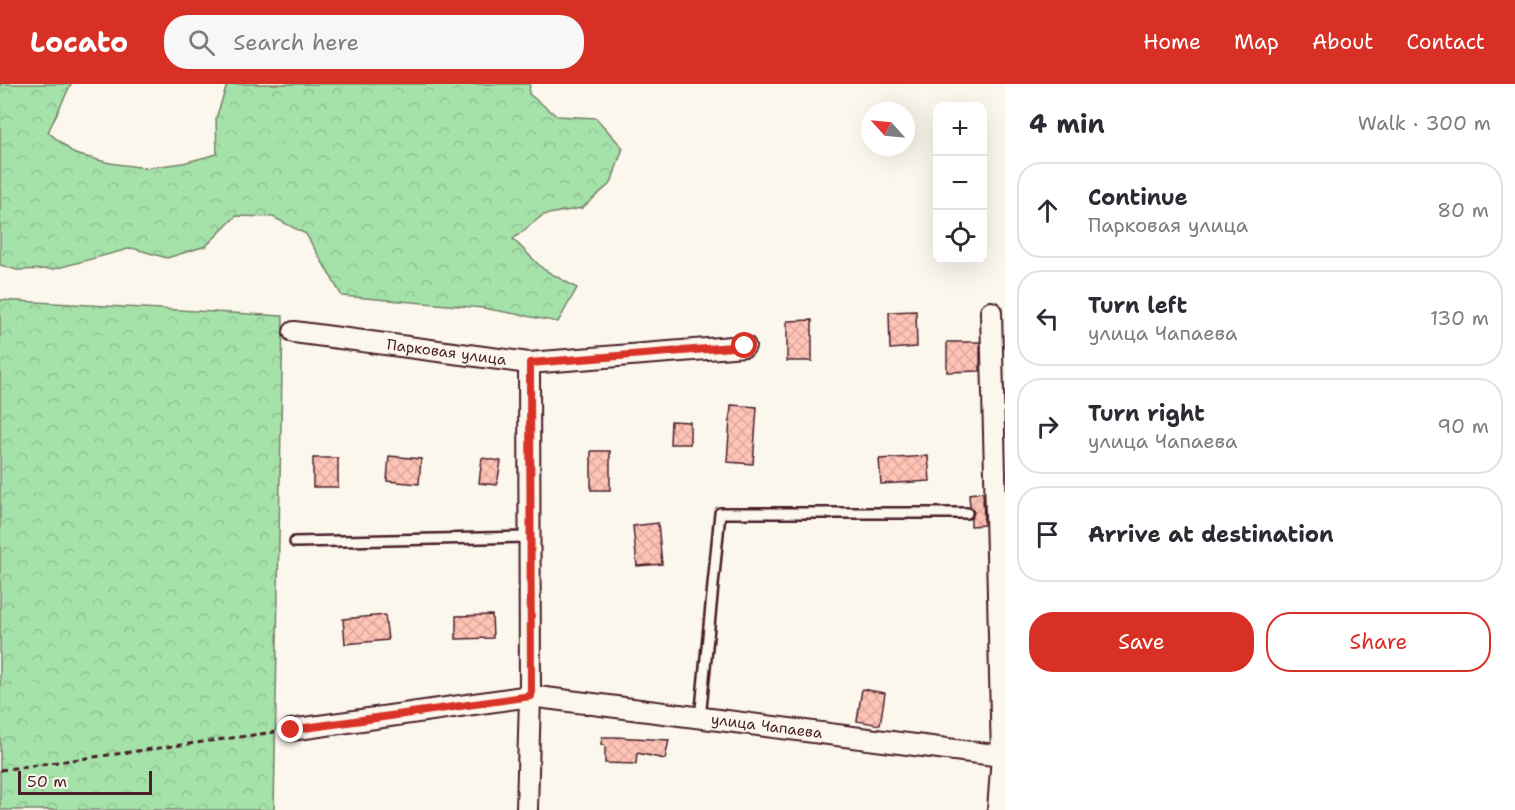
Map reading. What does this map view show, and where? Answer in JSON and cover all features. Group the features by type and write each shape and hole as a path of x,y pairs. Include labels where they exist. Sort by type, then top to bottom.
{"street":[{"path":"991,312 1002,756 998,810"},
{"name":"Парковая улица","path":"294,332 530,363 745,346"},
{"path":"527,810 531,696 530,363"},
{"name":"улица Чапаева","path":"291,730 531,696 1002,756"}],"lane":[{"path":"700,719 720,513 967,513"},
{"path":"295,542 530,537"}],"path":[{"path":"0,770 291,730"}],"green space":[{"path":"0,84 71,84 48,132 75,154 110,163 146,168 183,163 217,154 216,118 227,85 235,84 530,84 529,94 557,116 596,118 623,148 611,183 582,208 543,215 513,239 543,269 577,288 558,322 483,308 342,296 306,234 273,217 236,216 206,246 167,258 132,248 54,269 17,270 0,265"},
{"path":"0,300 283,316 274,810 0,810"}],"building":[{"path":"916,311 917,347 890,349 889,312"},
{"path":"812,320 812,361 787,361 787,321"},
{"path":"947,342 980,342 980,371 947,372"},
{"path":"731,405 757,407 753,464 727,462"},
{"path":"671,421 690,422 690,444 670,444"},
{"path":"591,451 610,451 610,490 591,490"},
{"path":"389,456 421,459 419,484 387,481"},
{"path":"928,456 930,481 881,484 879,459"},
{"path":"313,458 338,458 338,487 313,487"},
{"path":"482,458 501,461 497,485 479,483"},
{"path":"983,492 984,525 971,526 974,512 970,507 969,494"},
{"path":"658,523 662,564 637,566 633,526"},
{"path":"385,615 388,640 345,644 343,619"},
{"path":"492,615 493,638 456,639 456,616"},
{"path":"862,689 885,693 880,725 857,721"},
{"path":"602,737 669,740 665,759 637,753 636,764 605,763 605,746 601,744"}],"route":[{"path":"291,730 531,696 530,363 745,346"}]}
